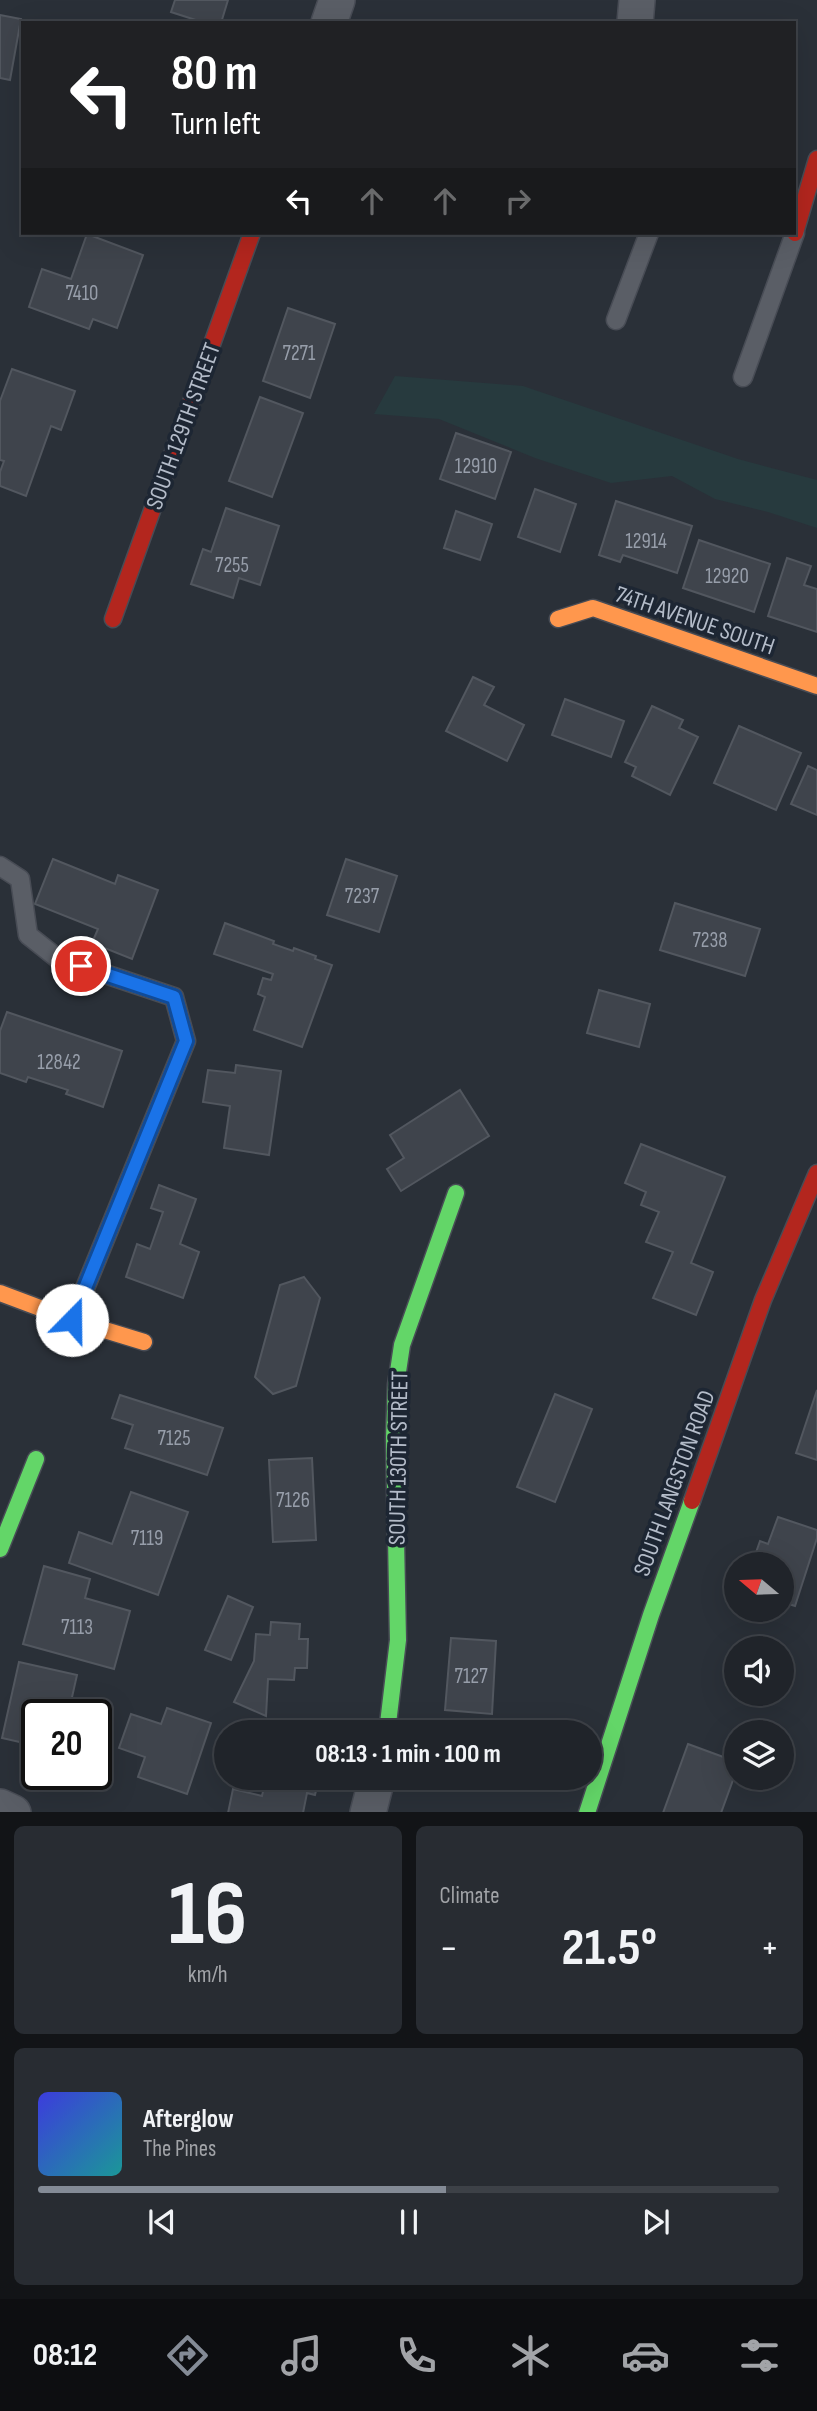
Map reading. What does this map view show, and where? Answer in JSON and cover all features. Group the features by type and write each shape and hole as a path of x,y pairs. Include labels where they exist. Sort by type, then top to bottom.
{"street":[{"path":"330,21 337,0"},
{"path":"635,21 637,0"},
{"path":"796,224 817,159"},
{"path":"796,234 817,243"},
{"name":"SOUTH 129TH STREET","path":"113,619 252,235"},
{"name":"74TH AVENUE SOUTH","path":"558,619 593,608 817,686"},
{"name":"SOUTH LANGSTON ROAD","path":"586,1812 650,1615 763,1300 817,1173"},
{"name":"SOUTH 130TH STREET","path":"388,1720 398,1640 394,1437 396,1385 402,1345 456,1193"},
{"path":"0,1293 72,1320 144,1342"},
{"path":"0,1549 36,1459"},
{"path":"368,1812 374,1790"},
{"path":"0,1807 13,1812"}],"lane":[{"path":"616,320 648,235"},
{"path":"743,377 792,235"},
{"path":"0,866 20,879 28,935 57,958 174,997 186,1041 72,1320"}],"green space":[{"path":"395,376 523,386 738,459 817,480 817,528 715,499 672,476 611,483 535,458 439,419 374,414"}],"building":[{"path":"175,0 228,0 222,21 199,21 171,12"},
{"path":"0,15 21,19 10,80 0,78"},
{"path":"87,235 143,255 117,328 93,319 89,329 29,307 42,269 71,279"},
{"path":"288,308 335,324 310,398 263,381"},
{"path":"12,369 75,391 61,430 51,426 26,496 0,486 0,472 4,461 0,460 0,401"},
{"path":"260,397 303,413 272,497 229,481"},
{"path":"456,433 511,452 495,499 440,479"},
{"path":"535,489 576,504 560,552 518,537"},
{"path":"616,501 692,526 677,573 623,555 620,562 599,555"},
{"path":"226,508 279,526 260,585 239,578 233,598 191,584 203,549 211,552"},
{"path":"456,511 492,524 480,560 444,548"},
{"path":"699,540 770,564 754,612 683,588"},
{"path":"787,558 811,566 804,585 817,589 817,632 768,616"},
{"path":"473,677 494,687 484,705 524,725 507,761 446,731"},
{"path":"565,699 624,721 611,757 552,735"},
{"path":"652,706 683,720 679,728 698,737 670,795 632,776 636,767 625,762"},
{"path":"739,726 801,753 776,810 714,783"},
{"path":"808,766 817,770 817,815 791,804"},
{"path":"53,859 115,884 118,875 158,890 132,959 92,943 98,929 35,904"},
{"path":"346,859 397,876 379,932 327,915"},
{"path":"675,903 760,929 745,976 660,950"},
{"path":"225,923 274,941 273,944 316,956 315,959 332,965 302,1047 254,1030 265,997 258,994 263,978 271,980 273,974 214,954"},
{"path":"599,990 650,1004 639,1047 587,1033"},
{"path":"7,1012 122,1051 103,1107 66,1094 68,1090 28,1077 26,1082 0,1073 0,1031"},
{"path":"236,1065 281,1071 269,1155 224,1148 230,1106 203,1102 208,1070 235,1073"},
{"path":"460,1090 489,1136 401,1191 387,1169 404,1158 390,1135"},
{"path":"641,1144 725,1177 691,1263 713,1272 696,1315 653,1298 673,1252 646,1242 659,1212 641,1205 646,1192 625,1183"},
{"path":"159,1185 196,1199 180,1244 199,1252 183,1298 126,1277 137,1244 150,1249 163,1212 151,1208"},
{"path":"304,1277 320,1298 296,1386 273,1394 255,1377 280,1285"},
{"path":"817,1390 817,1460 796,1453"},
{"path":"555,1394 592,1409 555,1502 517,1487"},
{"path":"120,1395 223,1428 207,1475 125,1448 133,1425 112,1418"},
{"path":"312,1458 316,1540 273,1542 269,1460"},
{"path":"131,1492 188,1512 158,1595 69,1563 79,1532 112,1544"},
{"path":"778,1517 817,1530 817,1538 795,1606 794,1552 756,1552 760,1541 768,1544"},
{"path":"44,1566 90,1579 85,1598 130,1611 114,1669 23,1644"},
{"path":"228,1596 253,1607 231,1660 205,1650"},
{"path":"271,1622 300,1624 299,1639 308,1639 307,1668 295,1668 294,1680 268,1679 266,1716 234,1702 254,1661 256,1634 270,1635"},
{"path":"451,1638 496,1641 492,1714 445,1710"},
{"path":"19,1662 77,1675 72,1699 21,1699 21,1742 2,1738"},
{"path":"167,1708 211,1723 187,1794 138,1777 145,1757 119,1748 131,1714 161,1724"},
{"path":"688,1744 724,1757 724,1790 729,1790 721,1812 663,1812"},
{"path":"233,1790 262,1796 263,1790 316,1790 315,1795 307,1793 303,1812 228,1812"}],"traffic: fast":[{"path":"388,1720 398,1640 394,1437 396,1385 402,1345 456,1193"},
{"path":"0,1549 36,1459"},
{"path":"587,1812 651,1615 692,1501"}],"traffic: slow":[{"path":"558,619 593,608 817,686"},
{"path":"0,1293 72,1320 144,1342"}],"traffic: jam":[{"path":"796,230 817,159"},
{"path":"113,619 251,235"},
{"path":"692,1501 763,1300 817,1173"}],"route":[{"path":"72,1320 186,1041 174,997 81,966"}]}
